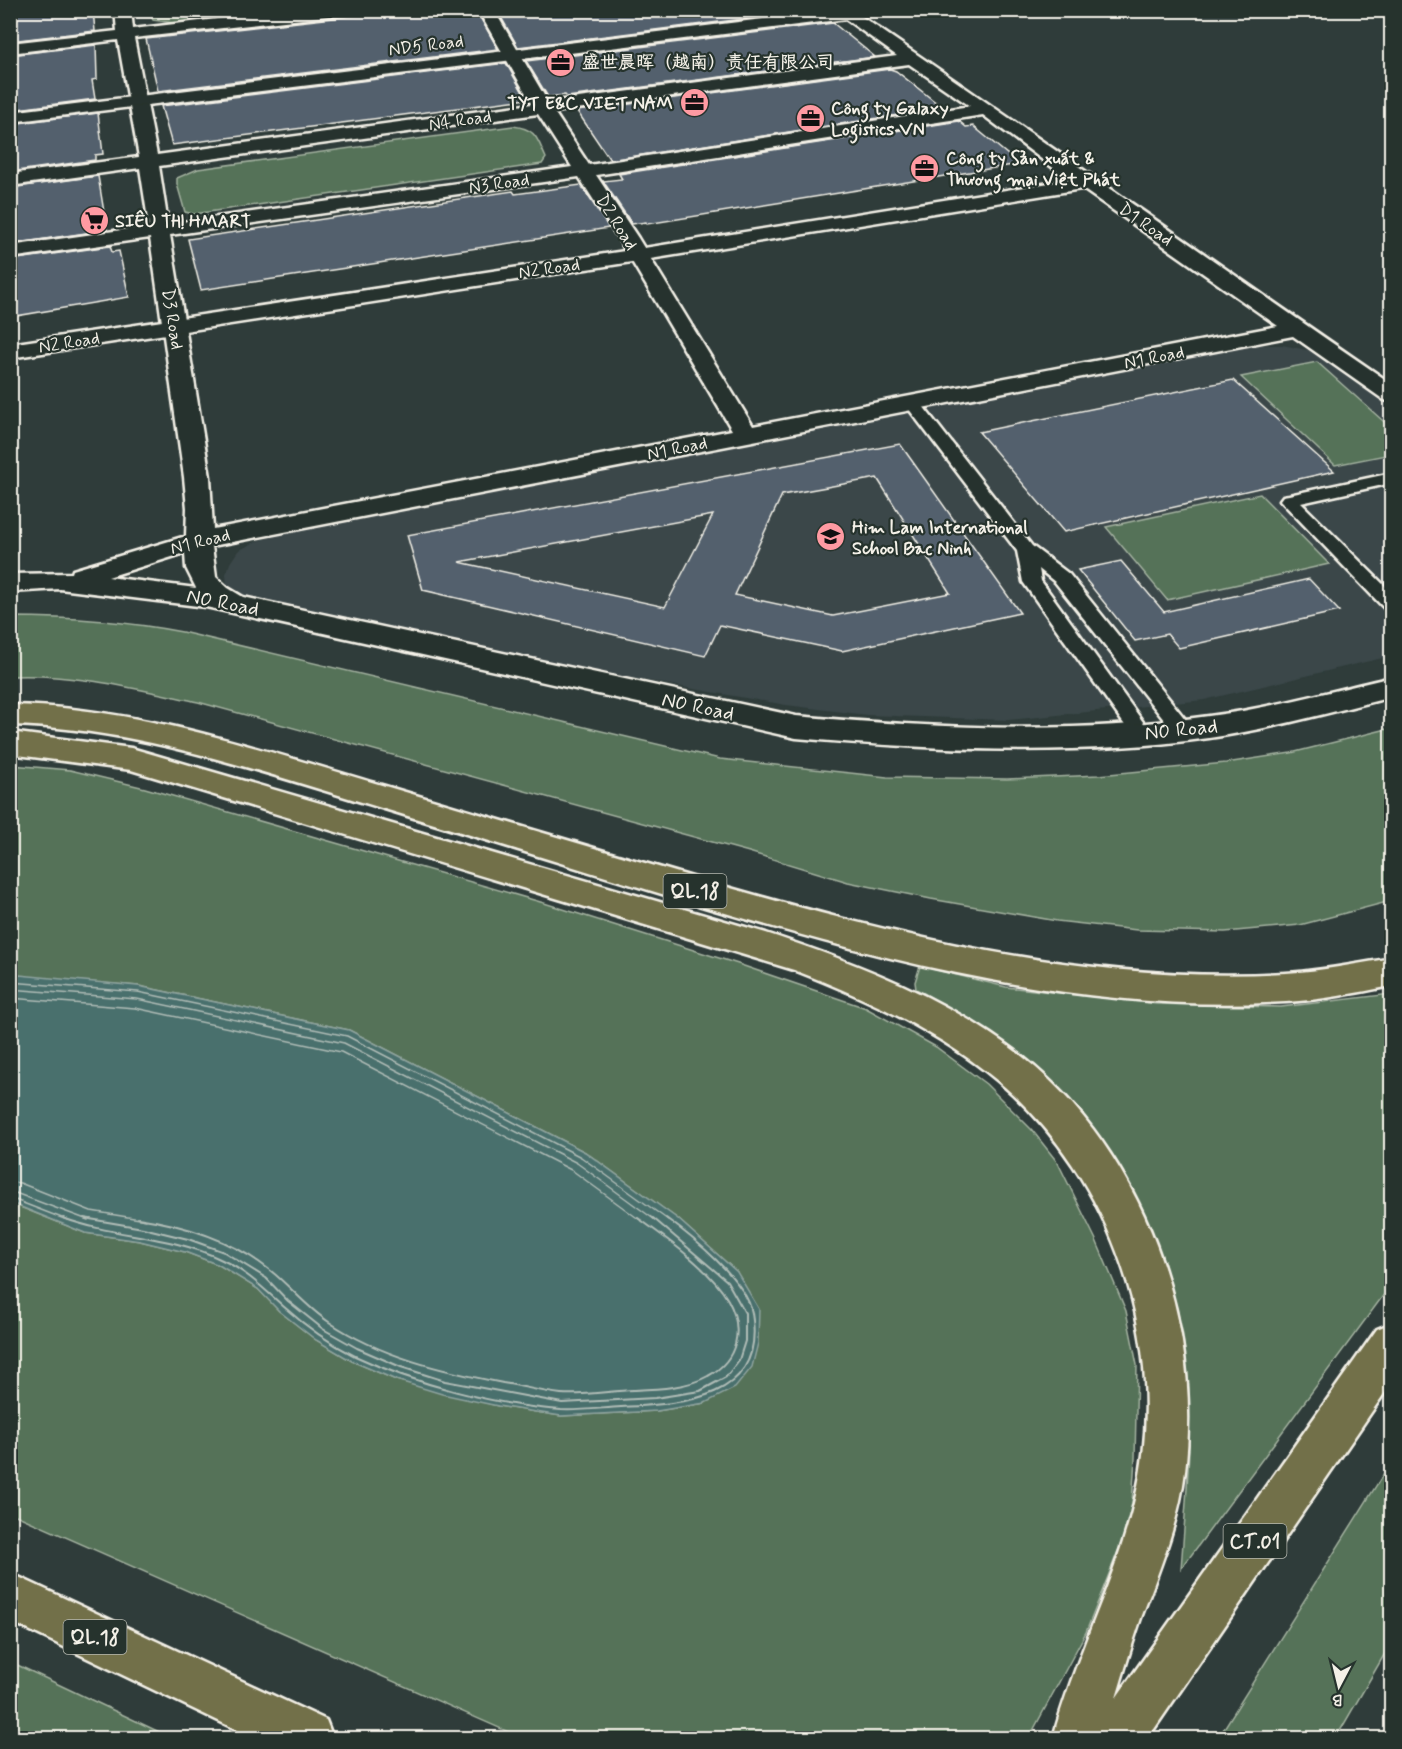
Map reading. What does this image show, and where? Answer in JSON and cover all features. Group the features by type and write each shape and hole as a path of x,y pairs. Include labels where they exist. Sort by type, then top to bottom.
{"highway":[{"name":"QL.18","path":"10,715 101,721 160,734 775,915 910,950 1001,969 1155,987 1244,990 1286,988 1392,972"},
{"path":"10,743 131,759 792,956 882,991 972,1043 1022,1078 1076,1139 1131,1230 1153,1299 1162,1345 1165,1454 1154,1507 1142,1557 1116,1622 1077,1738"},
{"name":"CT.01","path":"1118,1738 1392,1344"},
{"name":"QL.18","path":"10,1596 308,1738"}],"street":[{"name":"D3 Road","path":"123,10 125,35 149,162 197,477 201,519 198,567 204,582 219,596 243,605"},
{"path":"10,48 338,10"},
{"name":"D2 Road","path":"486,10 543,109 633,247 747,435"},
{"name":"ND5 Road","path":"507,48 771,10"},
{"name":"ND5 Road","path":"10,117 137,94 507,48 843,12"},
{"name":"D1 Road","path":"843,12 1392,395"},
{"name":"N4 Road","path":"10,180 909,59"},
{"name":"ND5 Road","path":"10,102 137,94"},
{"name":"N3 Road","path":"10,252 584,171 986,110"},
{"name":"N2 Road","path":"633,247 857,202 1067,169"},
{"name":"N2 Road","path":"10,351 173,316 633,247 872,218 1087,183"},
{"path":"857,202 872,218"},
{"name":"N2 Road","path":"10,332 143,311 173,316 199,302 409,280"},
{"name":"N1 Road","path":"60,580 86,576 199,540 913,405 1297,329"},
{"name":"N0 Road","path":"10,583 60,580 140,588 243,605 796,727 886,735 1083,739 1183,730 1271,716 1392,687"}],"lane":[{"path":"913,405 1026,550 1062,578 1183,730"},
{"path":"1392,478 1288,500 1392,605"},
{"path":"1026,550 1032,582 1141,733"}],"shaded area":[{"name":"Him Lam International School Bac Ninh","path":"1257,345 1282,345 1322,353 1391,405 1391,656 1204,700 1008,720 867,715 786,705 574,668 238,594 227,587 226,574 238,551 257,541 286,532"}],"green space":[{"path":"149,11 280,11 174,23 153,20"},
{"path":"789,11 804,12 544,44 544,42"},
{"path":"476,51 465,56 169,91 169,89"},
{"path":"513,126 532,132 546,158 542,164 194,214 185,212 177,184 177,178 198,169"},
{"path":"1317,362 1391,428 1391,454 1335,465 1241,377"},
{"path":"1260,494 1329,564 1167,600 1106,527"},
{"path":"11,617 97,620 182,632 720,759 887,777 1007,779 1099,775 1226,763 1291,753 1391,728 1391,901 1300,925 1225,932 1137,930 1057,921 848,882 749,852 198,702 81,679 11,676"},
{"path":"11,765 70,770 145,788 544,903 738,964 866,1008 936,1047 986,1084 1032,1130 1058,1163 1096,1240 1126,1311 1137,1365 1131,1518 1086,1632 1029,1738 522,1738 11,1513 10,1203 85,1233 140,1241 185,1252 219,1265 258,1289 279,1311 316,1340 352,1361 396,1380 498,1406 561,1416 657,1411 705,1403 737,1272 678,1219 585,1152 349,1030 139,986 11,976"},
{"path":"920,966 1006,987 1157,1004 1281,1007 1391,994 1391,1285 1181,1569 1188,1464 1189,1411 1186,1359 1179,1316 1152,1233 1110,1156 1084,1120 1055,1087 1014,1048 916,989 915,982"},
{"path":"1391,1462 1391,1643 1336,1738 1218,1738"},
{"path":"11,1662 172,1738 11,1738"}],"water":[{"path":"10,976 138,986 349,1030 585,1152 678,1219 737,1272 759,1309 758,1343 752,1367 735,1388 705,1403 657,1411 561,1416 442,1394 396,1380 352,1361 316,1340 279,1311 258,1289 219,1265 185,1252 140,1241 85,1233 11,1203"}],"building":[{"path":"10,10 93,10 95,31 10,41"},
{"path":"405,10 476,10 498,49 158,91 146,39"},
{"path":"497,10 782,10 783,14 518,47"},
{"path":"833,23 875,57 567,97 565,95 548,97 526,61"},
{"path":"96,45 97,79 92,80 95,99 10,110 10,55"},
{"path":"506,63 527,99 172,145 161,106"},
{"path":"890,69 896,71 943,108 610,160 577,111"},
{"path":"98,113 103,154 95,155 95,160 10,172 10,124"},
{"path":"959,121 966,127 973,126 1019,164 647,224 646,222 632,224 603,181 622,179 619,174"},
{"path":"98,176 107,230 10,244 10,188"},
{"path":"581,185 609,228 201,290 188,239 513,191 515,194"},
{"path":"110,246 112,252 119,251 129,297 10,317 10,260"},
{"path":"1233,380 1334,471 1064,532 979,432"},
{"path":"900,444 1020,613 842,651 720,625 705,656 423,590 407,535","holes":["877,478 950,593 833,616 735,595 782,495","713,515 665,607 459,562"]},
{"path":"1121,561 1164,612 1309,579 1339,611 1179,648 1167,634 1135,641 1078,570"}],"place":[{"name":"盛世晨晖（越南）责任有限公司","path":"561,62"},
{"name":"TYT E&C VIET NAM","path":"694,103"},
{"name":"Công ty Galaxy Logistics VN","path":"810,118"},
{"name":"Công ty Sản xuất & Thương mại Việt Phát","path":"925,168"},
{"name":"SIÊU THỊ HMART","path":"94,221"},
{"name":"Him Lam International School Bac Ninh","path":"831,537"}]}
